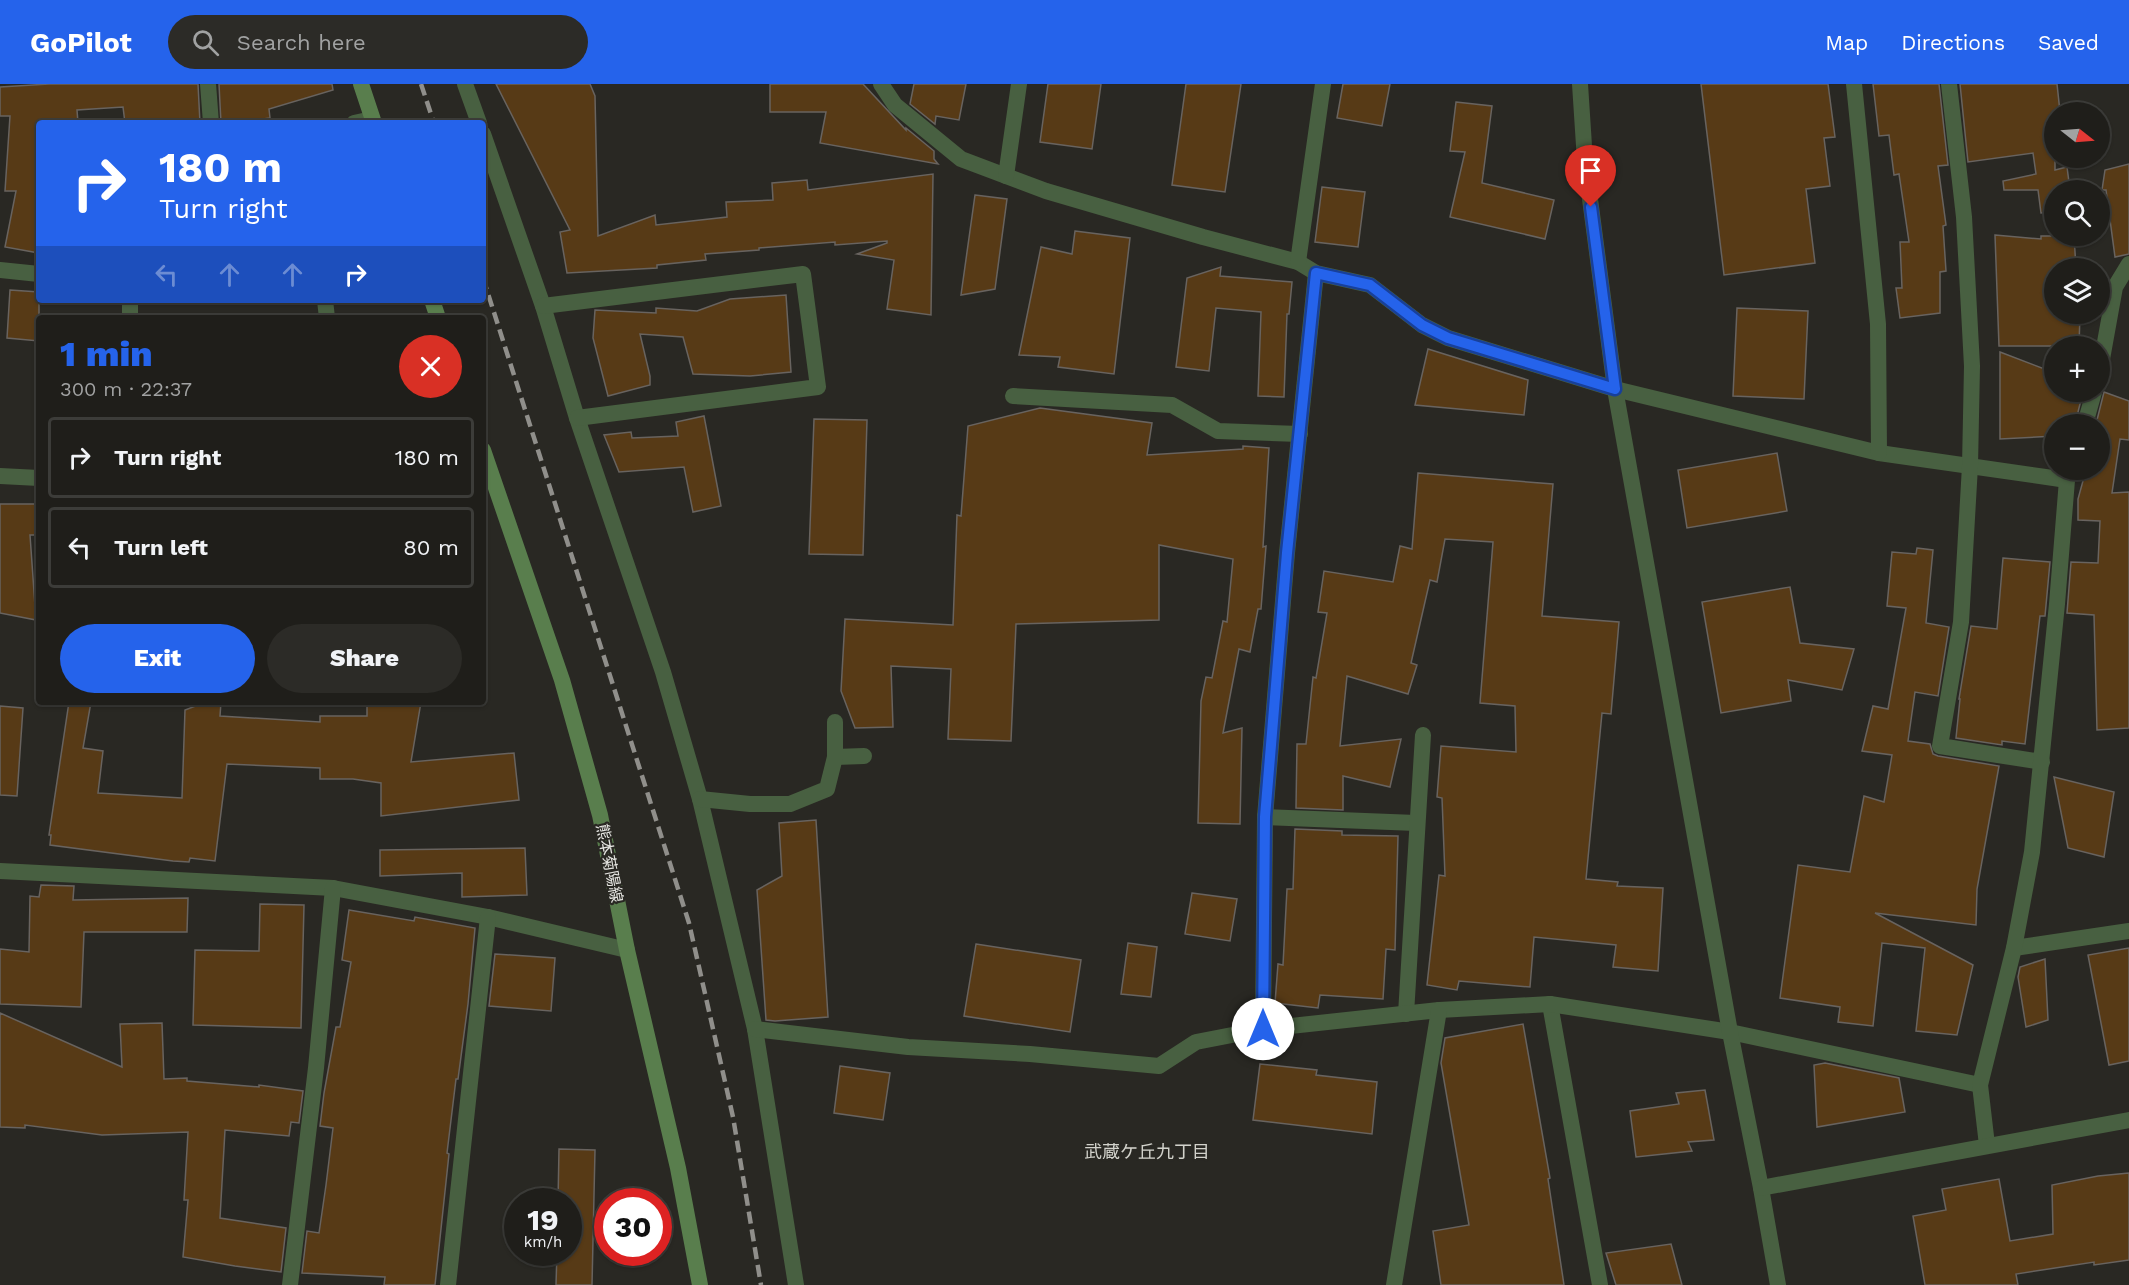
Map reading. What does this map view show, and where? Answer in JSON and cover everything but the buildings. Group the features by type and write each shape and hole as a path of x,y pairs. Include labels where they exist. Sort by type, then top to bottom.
{"main road":[{"path":"361,84 373,120"},
{"name":"熊本菊陽線","path":"486,459 562,680 600,815 627,950 678,1168 700,1285"}],"street":[{"path":"208,84 211,120"},
{"path":"465,84 478,120"},
{"path":"881,84 895,105 961,159 1046,191 1298,262 1316,273 1370,285 1422,325 1448,338 1615,389 1879,453 1970,466 2044,473"},
{"path":"1006,176 1019,84"},
{"path":"1298,262 1323,84"},
{"path":"1580,84 1585,161 1615,389 1730,1032 1778,1285"},
{"path":"1854,84 1878,324 1879,453"},
{"path":"1949,84 1964,217 1972,366 1970,466 1961,622 1940,746 2042,762"},
{"path":"486,143 543,306 577,418 663,672 699,799 755,1029 796,1285"},
{"path":"2106,336 2115,287 2129,264"},
{"path":"0,270 36,274"},
{"path":"543,306 803,273 818,387 577,418"},
{"path":"1263,1029 1265,817 1287,553 1316,273"},
{"path":"1013,396 1172,405 1218,430 1299,434"},
{"path":"0,476 36,478"},
{"path":"1987,1145 1980,1085 2014,948 2031,852 2042,762 2069,480"},
{"path":"699,799 750,804 790,804 827,789 835,757 835,722"},
{"path":"1406,1014 1423,735"},
{"path":"835,757 864,756"},
{"path":"1265,817 1416,823"},
{"path":"0,871 333,888 488,917 627,950"},
{"path":"290,1285 316,1068 333,888"},
{"path":"448,1285 488,917"},
{"path":"2014,948 2129,931"},
{"path":"1550,1005 1600,1285"},
{"path":"755,1029 908,1047 1030,1054 1159,1066 1196,1042 1263,1029 1439,1010 1550,1005 1730,1032 1980,1085"},
{"path":"1394,1285 1439,1010"},
{"path":"1761,1188 2129,1120"}],"railway":[{"path":"421,84 433,120"},
{"path":"486,287 689,923 733,1117 761,1285"}],"district":[{"name":"武蔵ケ丘九丁目","path":"1147,1152"}],"route":[{"path":"1263,1029 1265,817 1287,553 1316,273 1370,285 1422,325 1448,338 1615,389 1591,207"}]}
